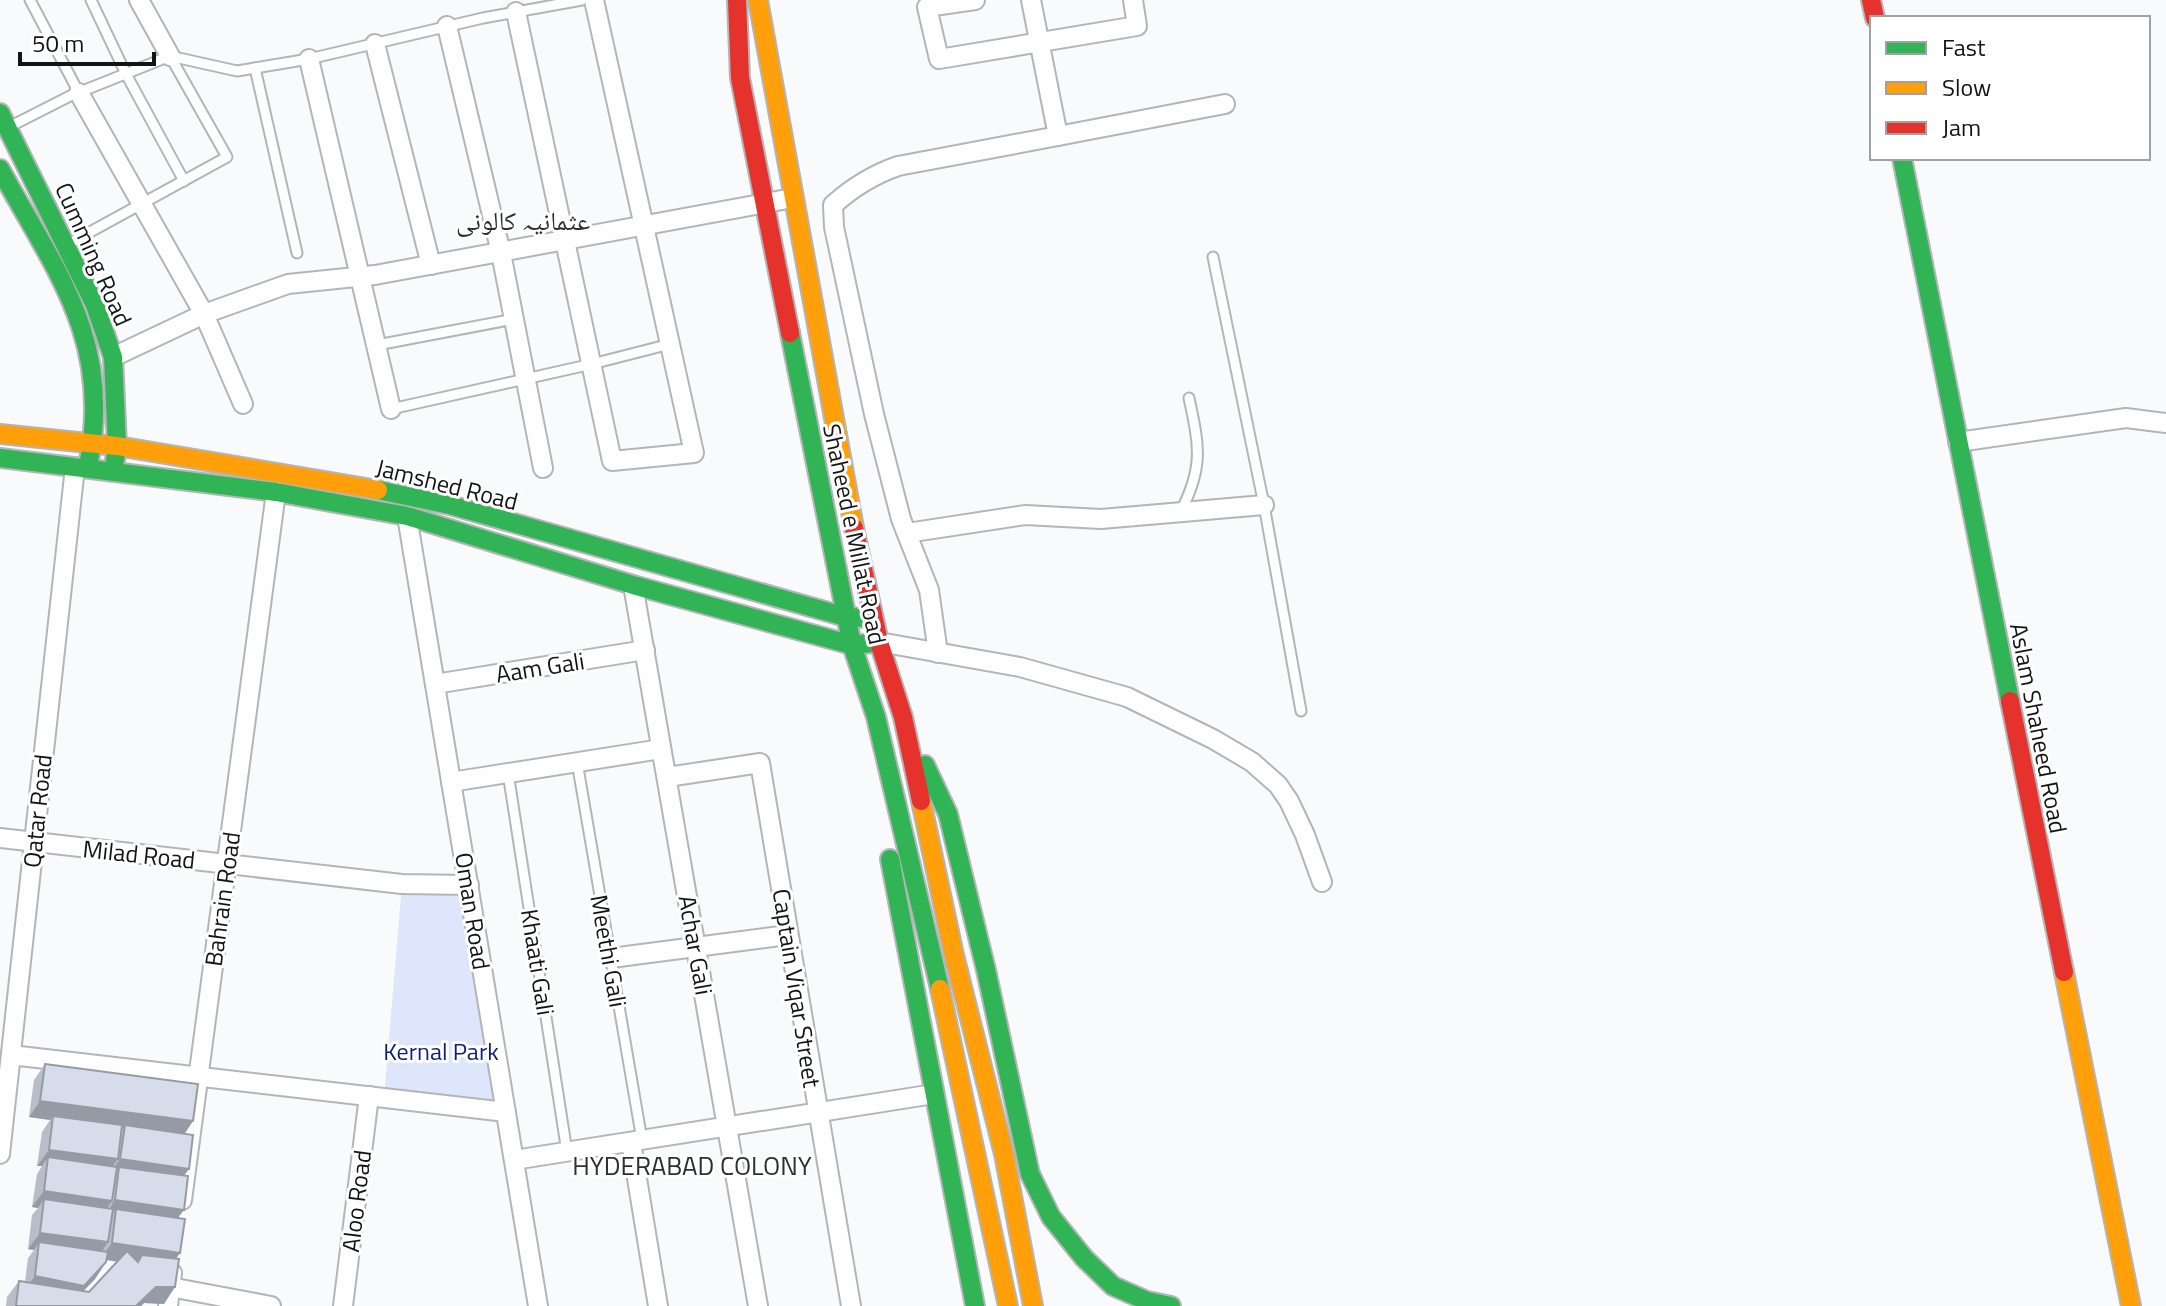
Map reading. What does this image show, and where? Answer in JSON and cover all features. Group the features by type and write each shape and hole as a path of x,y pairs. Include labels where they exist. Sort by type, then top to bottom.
{"main road":[{"name":"Shaheed e Millat Road","path":"737,0 740,78 846,617 864,644 876,717 938,982 1008,1306"},
{"name":"Shaheed e Millat Road","path":"758,0 853,523 874,619 864,644"},
{"name":"Cumming Road","path":"3,124 67,245 95,305 113,357 117,446 113,471"},
{"name":"Aslam Shaheed Road","path":"1902,160 2131,1306"},
{"name":"Cumming Road","path":"0,169 51,262 81,325 91,355 95,384 92,443 81,468"},
{"name":"Jamshed Road","path":"0,434 117,446 370,488 450,505 846,617 874,619"},
{"name":"Jamshed Road","path":"0,458 276,492 407,516 633,585 864,644"},
{"path":"864,644 903,717 948,814 986,970 1030,1174 1051,1217 1113,1286 1147,1301 1171,1306"},
{"path":"876,717 863,739 886,838 975,1306"},
{"path":"903,717 954,955 1004,1154 1033,1306"}],"street":[{"path":"139,0 170,56"},
{"path":"516,12 612,461 694,453 594,0"},
{"path":"975,0 927,7 939,59 1038,45 1137,26 1133,0"},
{"path":"1031,0 1058,136"},
{"path":"447,26 501,253 543,468"},
{"path":"375,44 431,265"},
{"path":"309,59 391,409"},
{"path":"79,93 204,314 243,404"},
{"path":"938,653 929,590 907,533 874,414 834,227 833,205 875,174 898,166 1225,104"},
{"path":"113,357 204,314 288,284 362,277 793,198"},
{"path":"1958,442 2126,418 2166,423"},
{"name":"Qatar Road","path":"0,1154 7,1067 81,468"},
{"name":"Bahrain Road","path":"180,1212 276,492"},
{"path":"907,533 1025,515 1101,519 1264,505"},
{"name":"Oman Road","path":"407,516 538,1306"},
{"name":"Achar Gali","path":"633,585 758,1306"},
{"path":"864,644 1020,667 1127,697 1213,739 1252,762 1278,785 1305,835 1322,882"},
{"name":"Aam Gali","path":"435,684 645,650"},
{"path":"451,782 661,749"},
{"name":"Captain Viqar Street","path":"667,777 760,763 851,1306"},
{"name":"Milad Road","path":"0,838 402,884 469,885"},
{"path":"611,958 788,935"},
{"path":"7,1067 198,1076 506,1112"},
{"path":"514,1160 934,1094"},
{"name":"Aloo Road","path":"343,1306 369,1096"},
{"name":"Meethi Gali","path":"637,1141 658,1306"},
{"path":"174,1257 169,1297 271,1306"}],"lane":[{"path":"30,0 79,93"},
{"path":"91,0 126,74 184,181"},
{"path":"3,124 170,56 237,71 309,59 447,26 582,0"},
{"path":"67,245 227,157 170,56"},
{"path":"255,68 297,253"},
{"path":"1213,257 1264,505 1301,711"},
{"path":"377,345 514,319"},
{"path":"391,409 670,344"},
{"path":"1180,514 1191,492 1199,464 1189,398"},
{"name":"Meethi Gali","path":"577,762 611,958 637,1141"},
{"name":"Khaati Gali","path":"508,773 567,1152"}],"green space":[{"name":"Kernal Park","path":"402,884 469,885 506,1112 384,1098"}],"building":[{"path":"45,1064 198,1084 193,1121 40,1101"},
{"path":"53,1116 122,1125 118,1159 49,1150"},
{"path":"125,1125 193,1135 189,1169 120,1159"},
{"path":"48,1157 117,1167 112,1201 44,1191"},
{"path":"119,1167 188,1176 184,1210 115,1200"},
{"path":"44,1199 113,1209 108,1242 40,1233"},
{"path":"116,1209 185,1219 180,1253 112,1243"},
{"path":"39,1242 108,1252 106,1262 84,1286 35,1276"},
{"path":"127,1251 138,1262 142,1255 179,1259 175,1287 156,1287 136,1306 16,1306 19,1281 89,1292"}],"traffic: fast":[{"path":"0,113 95,305 113,357 115,460"},
{"path":"1902,160 2010,701"},
{"path":"0,169 58,274 74,307 85,342 93,378 94,418 89,461"},
{"path":"790,333 852,645 876,717 940,989"},
{"path":"0,458 276,492 407,516 633,585 852,645 872,643"},
{"path":"378,490 450,505 846,617 867,618"},
{"path":"925,765 948,814 986,970 1030,1174 1051,1217 1084,1258 1113,1286 1147,1301 1171,1306"},
{"path":"890,859 975,1306"}],"traffic: slow":[{"path":"758,0 854,528"},
{"path":"0,434 117,446 378,490"},
{"path":"921,801 954,955 1004,1154 1033,1306"},
{"path":"2064,972 2131,1306"},
{"path":"940,989 1008,1306"}],"traffic: jam":[{"path":"737,0 740,78 790,333"},
{"path":"1871,0 1875,16"},
{"path":"854,528 879,642 903,717 921,801"},
{"path":"2010,701 2064,972"}],"district":[{"name":"عثمانیہ کالونی","path":"523,220"},
{"name":"HYDERABAD COLONY","path":"692,1165"}]}
